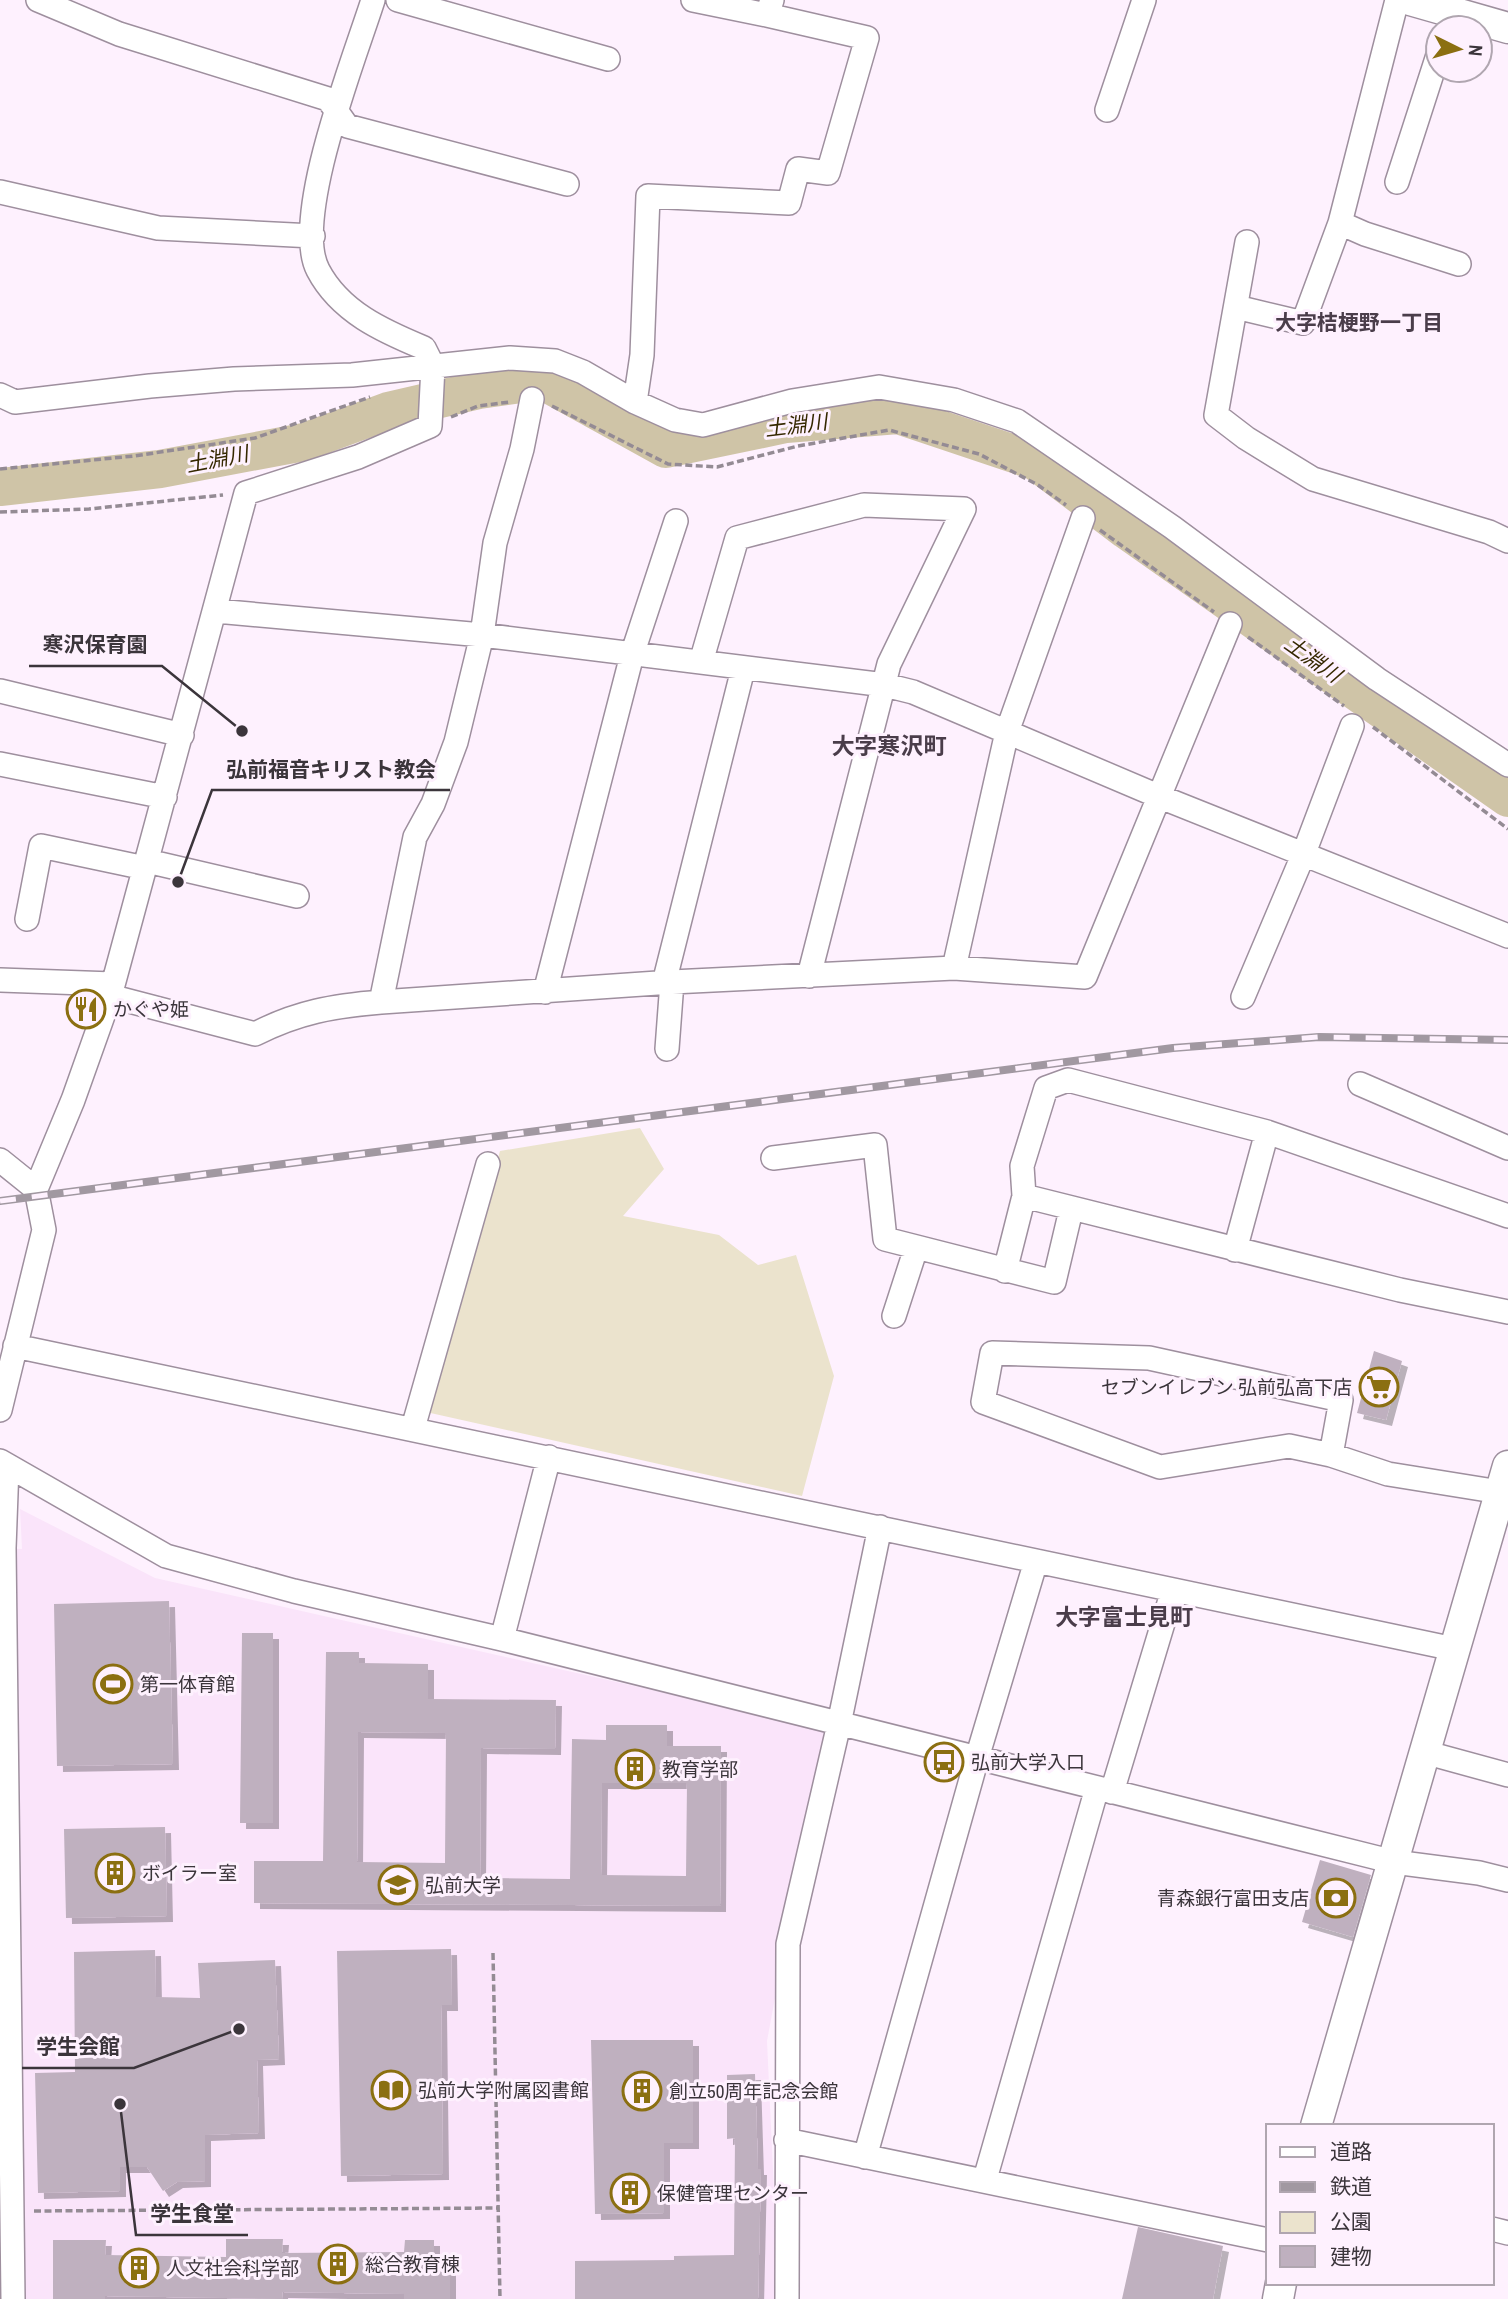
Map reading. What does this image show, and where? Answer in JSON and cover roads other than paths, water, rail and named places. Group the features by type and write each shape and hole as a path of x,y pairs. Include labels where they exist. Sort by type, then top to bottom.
{"street":[{"path":"38,0 119,34 328,99 347,126 567,184"},
{"path":"0,1410 44,1230 36,1189 73,1100 111,990 246,493 358,457 429,422 431,375 424,348 382,330 339,301 317,268 313,236 318,179 373,0"},
{"path":"398,0 608,59"},
{"path":"635,402 642,355 648,196 789,202 799,169 828,173 867,38 769,8 693,0"},
{"path":"1107,110 1144,0"},
{"path":"1236,307 1303,323 1340,223 1397,0"},
{"path":"1410,0 1451,14"},
{"path":"1398,182 1429,84"},
{"path":"0,192 158,228 313,236"},
{"path":"1340,223 1365,234 1459,264"},
{"path":"1247,242 1216,415 1245,438 1313,479 1489,532 1508,541"},
{"path":"0,395 15,402 186,383 352,375 431,375 510,358 555,361 583,372 635,402 675,420 703,425 728,421 792,401 879,387 954,400 1017,421 1172,527 1377,679 1508,765"},
{"path":"381,1002 415,837 433,804 456,742 482,635 495,543 522,449 532,399"},
{"path":"701,662 737,538 864,505 964,509 889,664 809,976"},
{"path":"954,968 1007,732 1083,518"},
{"path":"545,992 632,655 676,521"},
{"path":"216,611 482,635 885,685 913,692 1158,796 1508,936"},
{"path":"0,980 111,990 255,1034 290,1016 336,1006 668,982 954,968 1085,977 1230,624"},
{"path":"667,1049 668,982 743,669"},
{"path":"0,691 182,735"},
{"path":"1243,997 1304,853 1356,719"},
{"path":"0,764 165,797"},
{"path":"27,919 41,845 296,896"},
{"path":"1005,1271 1024,1196 1022,1166 1046,1088 1068,1080 1267,1132 1508,1216"},
{"path":"1360,1084 1508,1148"},
{"path":"1235,1250 1267,1132"},
{"path":"773,1158 875,1145 885,1240 1054,1282 1071,1210"},
{"path":"0,1160 36,1189"},
{"path":"413,1428 488,1164"},
{"path":"1024,1196 1071,1210 1400,1290 1508,1312"},
{"path":"894,1316 915,1248"},
{"path":"15,1346 1454,1649"},
{"path":"1316,2124 1454,1649 1503,1495 1388,1474 1331,1455 1289,1446 1160,1467 983,1402 992,1353 1149,1357 1341,1400 1331,1455"},
{"path":"502,1639 549,1457"},
{"path":"3,1464 166,1556 294,1591 502,1639 1394,1862 1479,1873 1508,1880"},
{"path":"3,1464 13,2299"},
{"path":"787,2299 788,1944 839,1724 880,1527"},
{"path":"864,2157 976,1758 1036,1562"},
{"path":"985,2179 1104,1790 1173,1590"},
{"path":"1424,1752 1508,1774"},
{"path":"786,2140 985,2179 1266,2240"}],"waterway":[{"name":"土淵川","path":"0,487 160,469 304,442 388,411 479,390 543,381 666,449 786,424 898,415 1035,461 1126,530 1508,798"}],"railway":[{"path":"0,1201 1173,1048 1319,1037 1508,1040"}],"place":[{"name":"寒沢保育園","path":"242,731"},
{"name":"弘前福音キリスト教会","path":"178,882"},
{"name":"かぐや姫","path":"86,1009"},
{"name":"セブンイレブン 弘前弘高下店","path":"1379,1387"},
{"name":"第一体育館","path":"113,1684"},
{"name":"弘前大学入口","path":"944,1762"},
{"name":"教育学部","path":"635,1769"},
{"name":"ボイラー室","path":"115,1873"},
{"name":"弘前大学","path":"398,1885"},
{"name":"青森銀行富田支店","path":"1336,1898"},
{"name":"学生会館","path":"239,2029"},
{"name":"弘前大学附属図書館","path":"391,2090"},
{"name":"創立50周年記念会館","path":"642,2091"},
{"name":"学生食堂","path":"120,2104"},
{"name":"保健管理センター","path":"630,2193"},
{"name":"総合教育棟","path":"338,2264"},
{"name":"人文社会科学部","path":"139,2268"}],"district":[{"name":"大字桔梗野一丁目","path":"1359,322"},
{"name":"大字寒沢町","path":"889,745"},
{"name":"大字富士見町","path":"1124,1616"}]}
